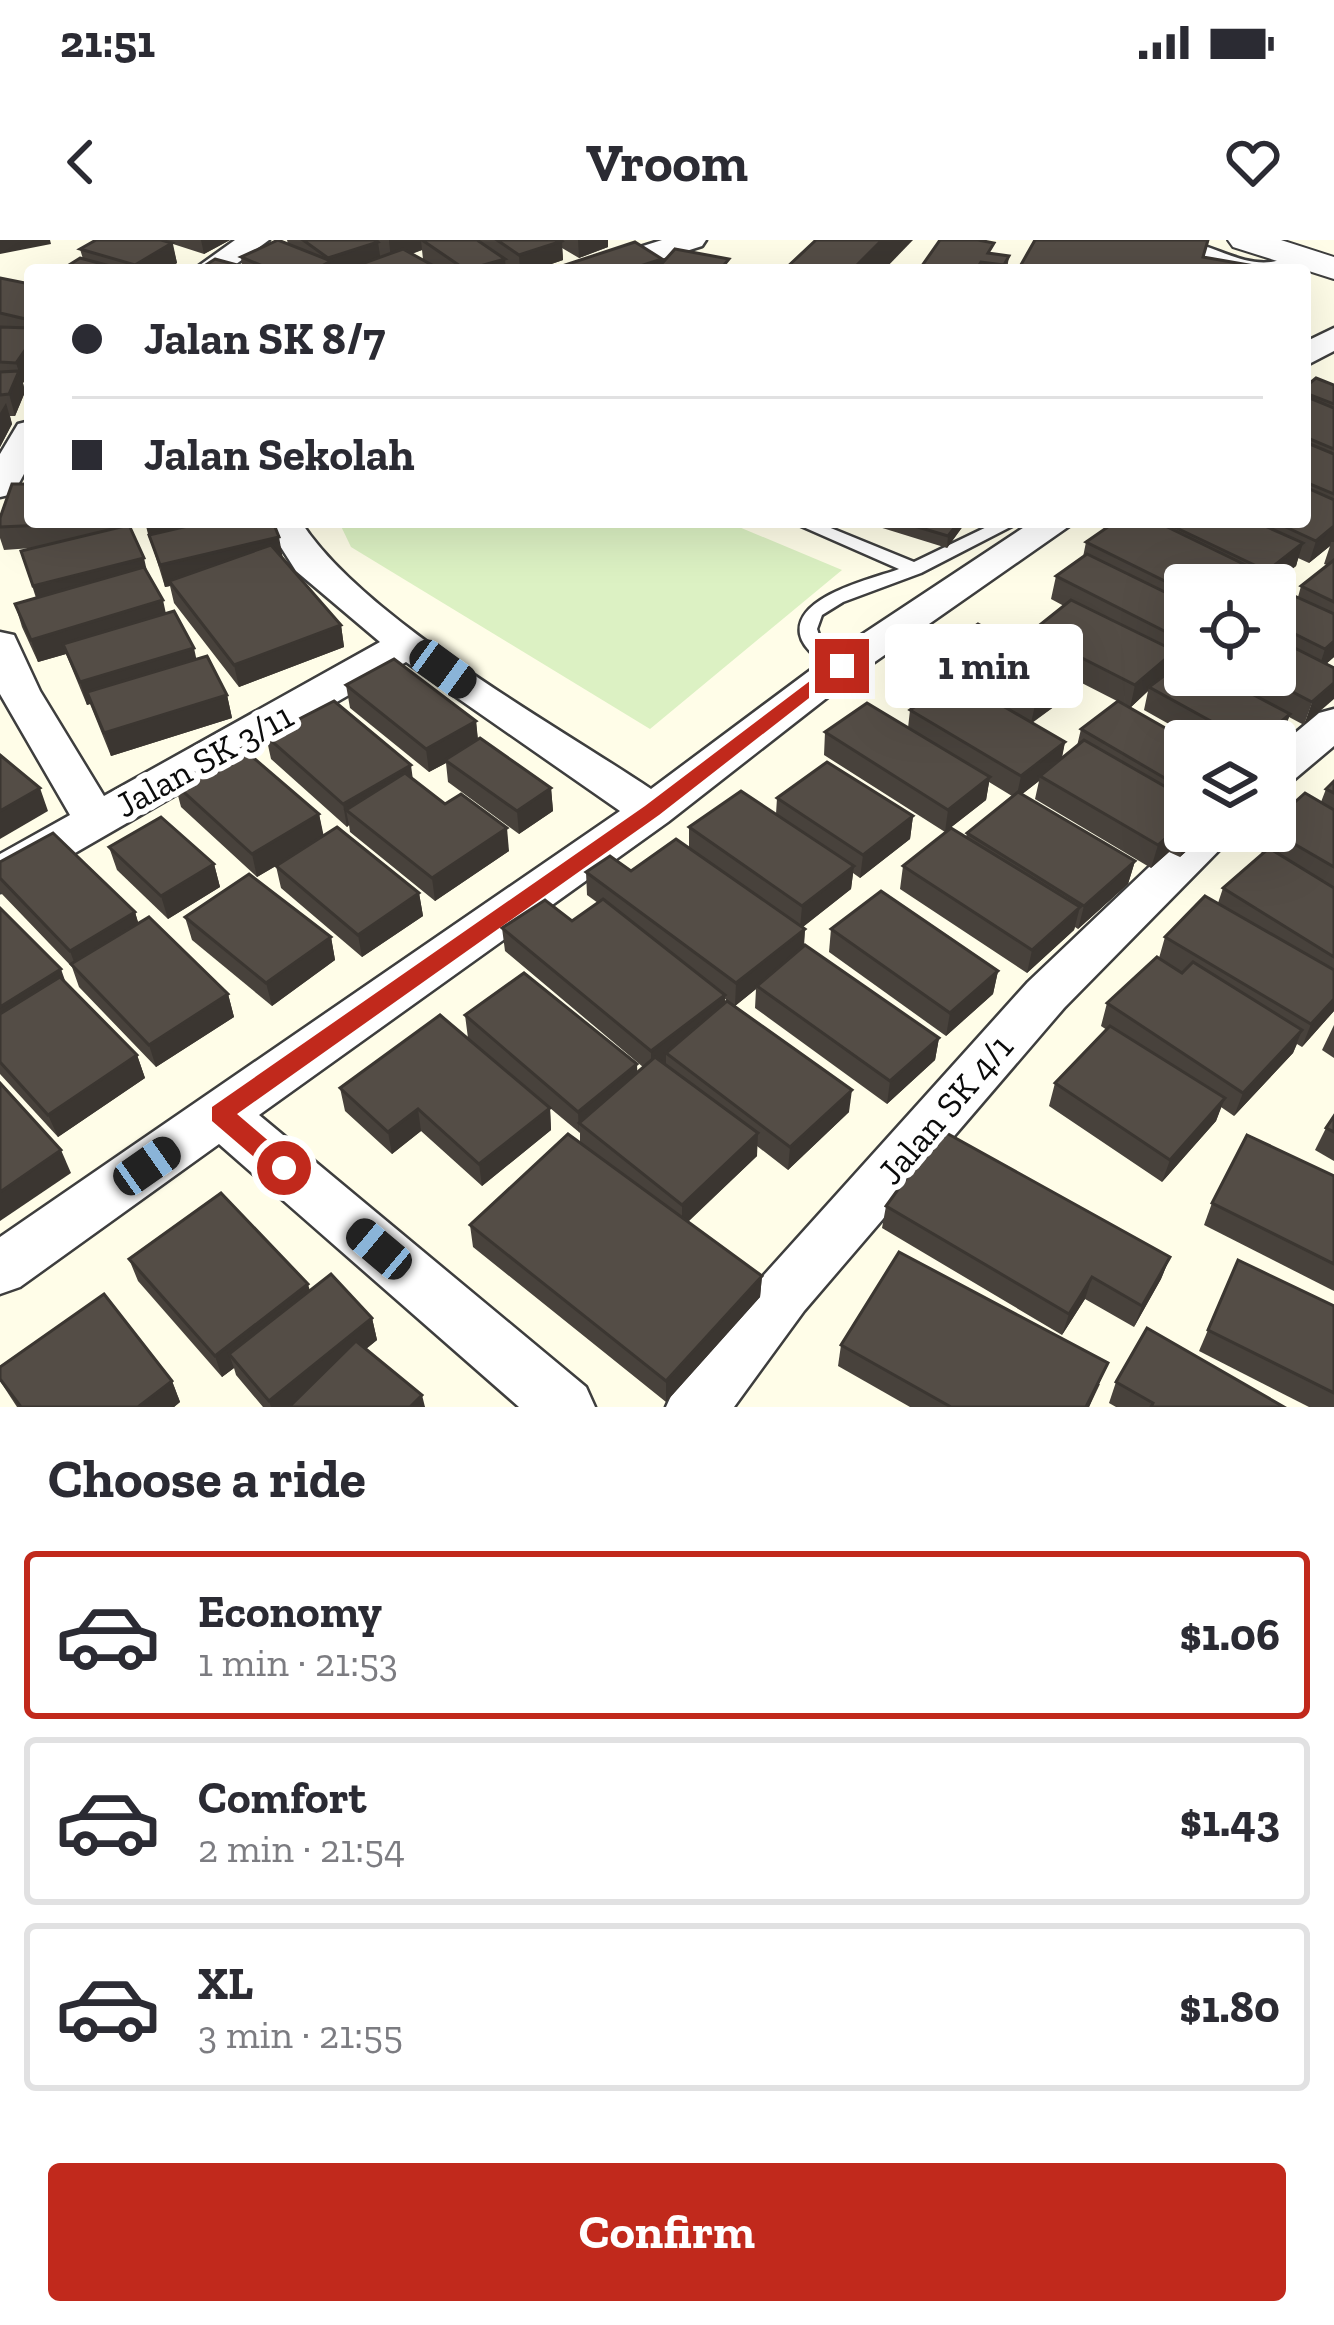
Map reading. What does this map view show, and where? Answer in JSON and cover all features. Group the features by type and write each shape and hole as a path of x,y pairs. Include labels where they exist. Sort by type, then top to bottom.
{"street":[{"path":"217,264 255,240"},
{"path":"616,264 692,240"},
{"path":"1245,240 1334,268"},
{"path":"0,486 24,442"},
{"path":"288,528 308,562 407,644 652,811"},
{"path":"0,1269 652,811 842,666 1048,528"},
{"path":"0,644 19,691 96,821"},
{"name":"Jalan SK 3/11","path":"0,875 407,644"},
{"path":"1296,755 1334,723"},
{"name":"Jalan SK 4/1","path":"697,1407 784,1293 1046,995 1193,852"},
{"path":"220,1114 564,1407"}],"lane":[{"path":"1180,240 1247,264"},
{"path":"1284,264 1299,256"},
{"path":"815,528 914,569"},
{"path":"842,666 813,644 808,629 814,612 999,528"}],"green space":[{"path":"342,528 741,528 842,570 650,729 351,547"}],"building":[{"path":"96,240 172,243 137,264 80,249"},
{"path":"278,240 331,261 258,264 241,257"},
{"path":"303,240 376,240 378,242 328,258"},
{"path":"422,240 477,240 505,259 487,264 457,264"},
{"path":"497,240 561,240 562,241 519,255"},
{"path":"816,240 882,240 858,264 790,264"},
{"path":"940,240 994,243 988,253 1009,256 1005,264 923,264"},
{"path":"1035,240 1208,240 1203,257 1243,264 1021,264"},
{"path":"635,242 662,259 647,264 568,264"},
{"path":"403,249 430,264 361,264"},
{"path":"675,249 729,259 725,264 661,264"},
{"path":"80,258 102,264 70,264"},
{"path":"0,278 24,283 24,319 0,313"},
{"path":"0,327 24,328 24,352 16,363 0,362"},
{"path":"19,371 9,394 0,395 0,372"},
{"path":"1316,378 1334,385 1334,404 1311,395 1311,382"},
{"path":"1311,398 1334,408 1334,449 1311,439"},
{"path":"1311,444 1334,454 1334,494 1311,484"},
{"path":"12,484 24,484 24,526 0,527"},
{"path":"1311,490 1334,500 1334,526 1316,541 1288,528 1311,528"},
{"path":"130,528 144,558 33,586 21,551"},
{"path":"179,528 275,528 279,537 160,565 149,535"},
{"path":"921,528 954,528 948,536"},
{"path":"1106,528 1169,528 1243,564 1164,564 1164,581 1086,542"},
{"path":"1177,528 1269,528 1303,543 1276,564 1252,564"},
{"path":"271,545 341,625 234,665 169,581"},
{"path":"1087,554 1164,592 1164,631 1056,576"},
{"path":"1334,560 1334,602 1301,586"},
{"path":"144,567 163,600 31,640 15,604"},
{"path":"1296,597 1334,614 1334,641 1325,649 1296,634"},
{"path":"1071,600 1164,646 1164,660 1135,685 1031,632"},
{"path":"174,611 194,648 80,682 63,644"},
{"path":"978,624 1071,675 1036,701 942,648"},
{"path":"1296,649 1334,668 1334,683 1312,702 1296,694"},
{"path":"207,656 227,695 104,733 87,692"},
{"path":"394,659 476,721 426,749 346,685"},
{"path":"1164,676 1164,695 1149,687"},
{"path":"955,678 1065,742 1021,776 910,710"},
{"path":"1165,696 1256,696 1290,714 1283,720 1209,720"},
{"path":"334,701 411,765 343,804 266,736"},
{"path":"1118,701 1164,727 1164,778 1081,729"},
{"path":"867,703 990,777 948,810 825,732"},
{"path":"480,738 551,788 517,811 445,760"},
{"path":"1084,740 1164,786 1164,840 1158,845 1040,776"},
{"path":"242,748 319,814 252,854 175,784"},
{"path":"0,755 40,788 0,811"},
{"path":"827,762 913,816 863,855 777,798"},
{"path":"405,773 445,804 461,794 507,828 432,878 346,810"},
{"path":"741,791 854,866 802,906 689,827"},
{"path":"1018,792 1135,861 1084,906 967,833"},
{"path":"1305,793 1334,810 1334,867 1296,845 1296,801"},
{"path":"161,817 214,864 161,896 109,847"},
{"path":"337,827 419,893 358,935 276,866"},
{"path":"951,828 1080,907 1032,950 903,866"},
{"path":"53,833 135,912 70,951 0,878 0,862"},
{"path":"676,839 805,929 736,983 586,872 610,856 631,871"},
{"path":"1264,852 1276,852 1334,888 1334,957 1223,888"},
{"path":"249,874 331,937 266,983 185,917"},
{"path":"881,891 998,971 950,1013 831,929"},
{"path":"1205,896 1334,970 1334,999 1311,1024 1165,937"},
{"path":"603,899 725,995 651,1051 502,928 545,900 572,921"},
{"path":"0,908 61,969 0,1007"},
{"path":"149,917 228,994 149,1045 71,964"},
{"path":"805,945 939,1038 890,1081 757,986"},
{"path":"1157,957 1182,973 1193,962 1302,1030 1243,1093 1107,1003"},
{"path":"524,973 637,1064 578,1112 465,1015"},
{"path":"60,977 137,1055 48,1115 0,1062 0,1014"},
{"path":"727,1001 852,1090 790,1147 666,1053"},
{"path":"440,1015 550,1108 479,1164 418,1109 388,1132 340,1088"},
{"path":"1110,1026 1225,1098 1170,1160 1055,1083"},
{"path":"655,1057 758,1133 682,1205 579,1123"},
{"path":"0,1083 61,1150 0,1192"},
{"path":"941,1130 1170,1257 1142,1306 1092,1277 1069,1314 886,1206"},
{"path":"568,1134 762,1276 666,1381 470,1225"},
{"path":"1247,1135 1334,1176 1334,1264 1212,1203"},
{"path":"221,1193 308,1284 215,1356 129,1259"},
{"path":"899,1252 1108,1363 1086,1407 951,1407 841,1345"},
{"path":"1238,1260 1334,1306 1334,1393 1208,1330"},
{"path":"331,1274 372,1318 269,1401 229,1354"},
{"path":"104,1294 172,1381 138,1407 21,1407 0,1379 0,1367"},
{"path":"1147,1328 1284,1407 1151,1407 1153,1403 1116,1382"},
{"path":"356,1341 422,1395 410,1407 289,1407"}],"route":[{"path":"284,1168 220,1114 652,811 842,666"}]}
